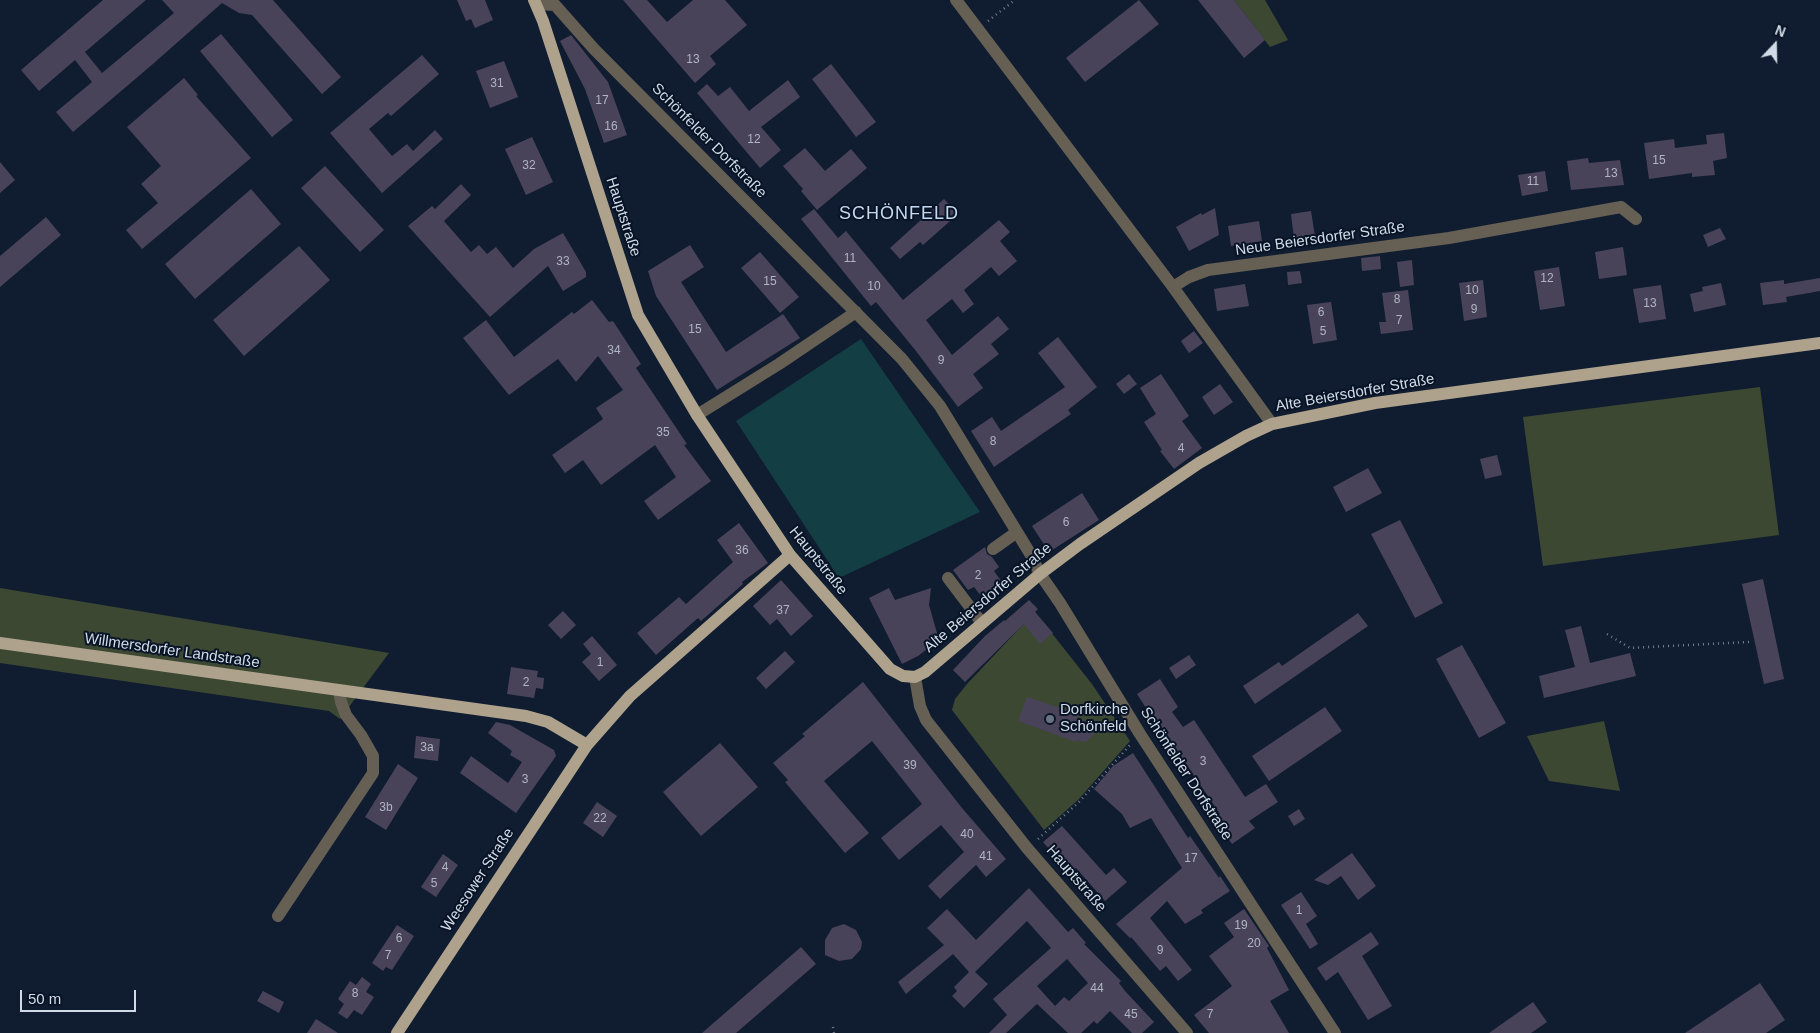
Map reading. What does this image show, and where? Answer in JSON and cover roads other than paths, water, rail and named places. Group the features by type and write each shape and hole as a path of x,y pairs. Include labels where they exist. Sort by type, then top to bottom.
{"main road":[{"name":"Hauptstraße","path":"535,2 638,315 697,415 790,555 890,669 903,676 915,677"},
{"name":"Alte Beiersdorfer Straße","path":"915,677 925,672 1040,574 1080,544 1199,463 1246,436 1272,424 1375,403 1820,344"},
{"name":"Weesower Straße","path":"397,1033 587,745 630,696 790,555"},
{"name":"Willmersdorfer Landstraße","path":"0,642 340,691"},
{"path":"340,691 526,716 548,722 587,745"}],"street":[{"path":"956,0 1173,287 1272,424"},
{"name":"Schönfelder Dorfstraße","path":"535,2 555,5 601,56 902,359 940,406 1017,532 1040,574 1060,602 1140,734 1335,1033"},
{"name":"Neue Beiersdorfer Straße","path":"1173,287 1188,277 1208,270 1449,238 1621,207 1636,219"},
{"path":"697,415 779,364 856,312"},
{"path":"993,549 1017,532"},
{"path":"948,578 982,624"},
{"name":"Hauptstraße","path":"915,677 920,706 926,720 1027,848 1187,1033"},
{"path":"278,916 373,773 373,756 361,735 346,716 341,702 340,691"}],"place":[{"name":"Dorfkirche Schönfeld","path":"1050,719"}],"district":[{"name":"SCHÖNFELD","path":"899,214"}]}
